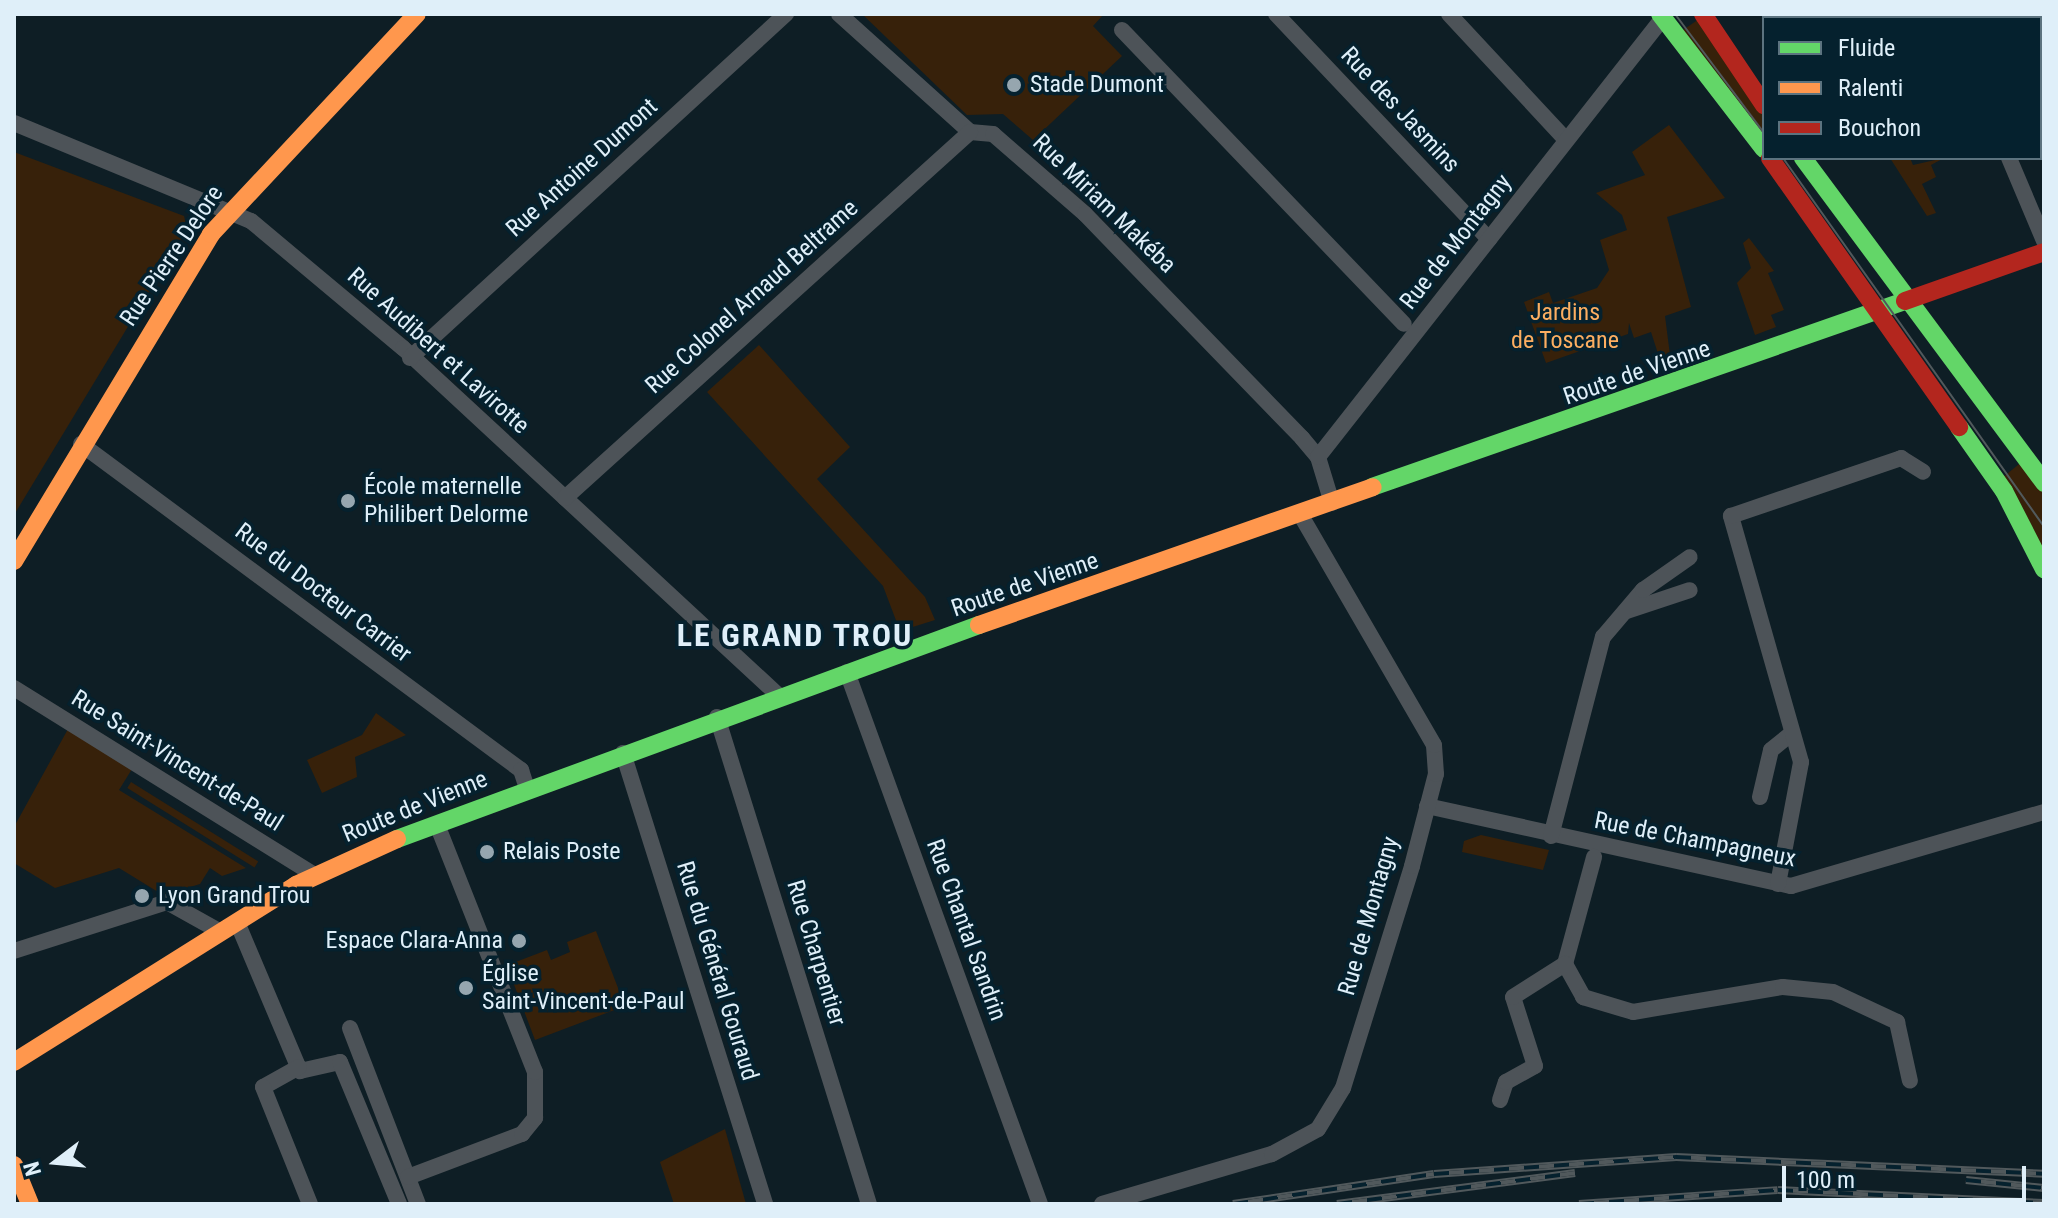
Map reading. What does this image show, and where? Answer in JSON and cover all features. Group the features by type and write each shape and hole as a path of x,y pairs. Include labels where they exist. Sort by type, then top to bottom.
{"main road":[{"name":"Rue Pierre Delore","path":"14,561 81,444 230,210 417,14"},
{"path":"1703,14 1762,102"},
{"path":"1661,16 1762,146"},
{"path":"1771,160 1875,315 1994,475 2044,569"},
{"path":"1805,160 1915,302 2044,483"},
{"name":"Route de Vienne","path":"14,1062 314,875 527,788 778,695 1915,302 2044,252"},
{"path":"14,1165 30,1204"}],"street":[{"name":"Rue Antoine Dumont","path":"410,358 786,14"},
{"name":"Rue Miriam Makéba","path":"839,14 970,132 993,134 1033,164 1318,457"},
{"name":"Rue des Jasmins","path":"1276,14 1489,239"},
{"path":"1449,14 1566,140"},
{"name":"Rue de Montagny","path":"1318,457 1661,16"},
{"path":"1122,30 1404,324"},
{"name":"Rue Audibert et Lavirotte","path":"14,123 230,210 410,358 778,695"},
{"name":"Rue Colonel Arnaud Beltrame","path":"565,498 970,132"},
{"path":"2010,160 2044,241"},
{"name":"Rue du Docteur Carrier","path":"81,444 521,770 527,788"},
{"path":"1318,457 1332,503"},
{"path":"1778,884 1803,779 1731,516 1901,458 1923,472"},
{"name":"Rue de Montagny","path":"1102,1204 1272,1154 1318,1129 1343,1088 1427,806 1436,774 1429,734 1300,514"},
{"path":"1551,836 1592,661 1622,613 1690,557"},
{"path":"1622,613 1690,590"},
{"name":"Rue Chantal Sandrin","path":"847,672 1040,1204"},
{"name":"Rue Saint-Vincent-de-Paul","path":"14,688 314,875"},
{"name":"Rue Charpentier","path":"717,717 869,1204"},
{"path":"1760,797 1771,750 1789,729"},
{"name":"Rue du Général Gouraud","path":"623,753 765,1204"},
{"name":"Rue de Champagneux","path":"1427,806 1778,884 1820,881 2044,812"},
{"path":"408,1177 522,1134 535,1118 535,1072 437,824"},
{"path":"1500,1100 1506,1082 1535,1066 1513,997 1565,964 1594,857"},
{"path":"14,951 167,902 221,932"},
{"path":"237,922 299,1067"},
{"path":"1565,964 1583,997 1633,1012 1783,987 1833,992 1897,1022 1910,1081"},
{"path":"350,1028 418,1204"},
{"path":"310,1204 263,1087 299,1067 340,1062 399,1204"}],"green space":[{"name":"Stade Dumont","path":"862,14 1104,14 1093,26 1122,56 1033,140 1003,114 967,115"},
{"path":"1699,19 1762,110 1762,136 1683,30"},
{"name":"Jardins de Toscane","path":"1669,125 1725,198 1667,217 1691,307 1665,316 1671,363 1662,366 1651,332 1634,338 1629,323 1628,334 1546,363 1524,302 1549,292 1553,303 1597,288 1609,270 1600,240 1627,230 1622,215 1596,193 1645,175 1632,152"},
{"path":"14,152 184,216 187,229 14,515"},
{"path":"1891,160 1911,160 1913,165 1940,160 1931,165 1936,177 1922,184 1936,213 1927,216"},
{"path":"1749,238 1774,271 1768,273 1784,310 1771,315 1776,327 1755,335 1737,283 1751,268 1743,243"},
{"path":"759,345 850,447 817,479 925,597 935,620 900,631 883,586 707,392"},
{"path":"2024,460 2044,494 2044,553 2002,478"},
{"path":"376,713 406,735 355,757 357,777 322,793 307,760 362,735"},
{"path":"68,729 132,769 119,790 246,868 222,876 210,868 200,884 163,895 119,868 55,888 14,863 14,827"},
{"path":"131,782 258,861 254,867 127,788"},
{"path":"1481,835 1549,850 1543,870 1462,852 1464,841"},
{"path":"596,931 625,1006 535,1040 510,974 513,963 547,950 551,960 570,952 567,942"},
{"path":"725,1129 746,1204 674,1204 660,1162"}],"tram line":[{"path":"1675,14 1762,130"},
{"path":"1784,160 2044,527"}],"railway":[{"path":"1233,1204 1434,1174 1676,1157 2044,1174"},
{"path":"1337,1204 1575,1173"},
{"path":"1966,1180 2044,1188"},
{"path":"1579,1204 1778,1190 2044,1203"}],"traffic: fast":[{"path":"1660,14 1762,146"},
{"path":"1804,160 2044,483"},
{"path":"1372,487 1905,301"},
{"path":"1959,427 2004,491 2044,569"},
{"path":"397,839 979,625"}],"traffic: slow":[{"path":"14,561 211,234 417,14"},
{"path":"979,625 1372,487"},
{"path":"14,1062 296,885 397,839"},
{"path":"14,1165 30,1204"}],"traffic: jam":[{"path":"1703,14 1762,102"},
{"path":"1771,160 1959,427"},
{"path":"1905,301 2044,252"}],"place":[{"name":"Stade Dumont","path":"1014,85"},
{"name":"École maternelle Philibert Delorme","path":"348,501"},
{"name":"Relais Poste","path":"487,852"},
{"name":"Lyon Grand Trou","path":"142,896"},
{"name":"Espace Clara-Anna","path":"519,941"},
{"name":"Église Saint-Vincent-de-Paul","path":"466,988"}],"district":[{"name":"LE GRAND TROU","path":"795,635"}]}
